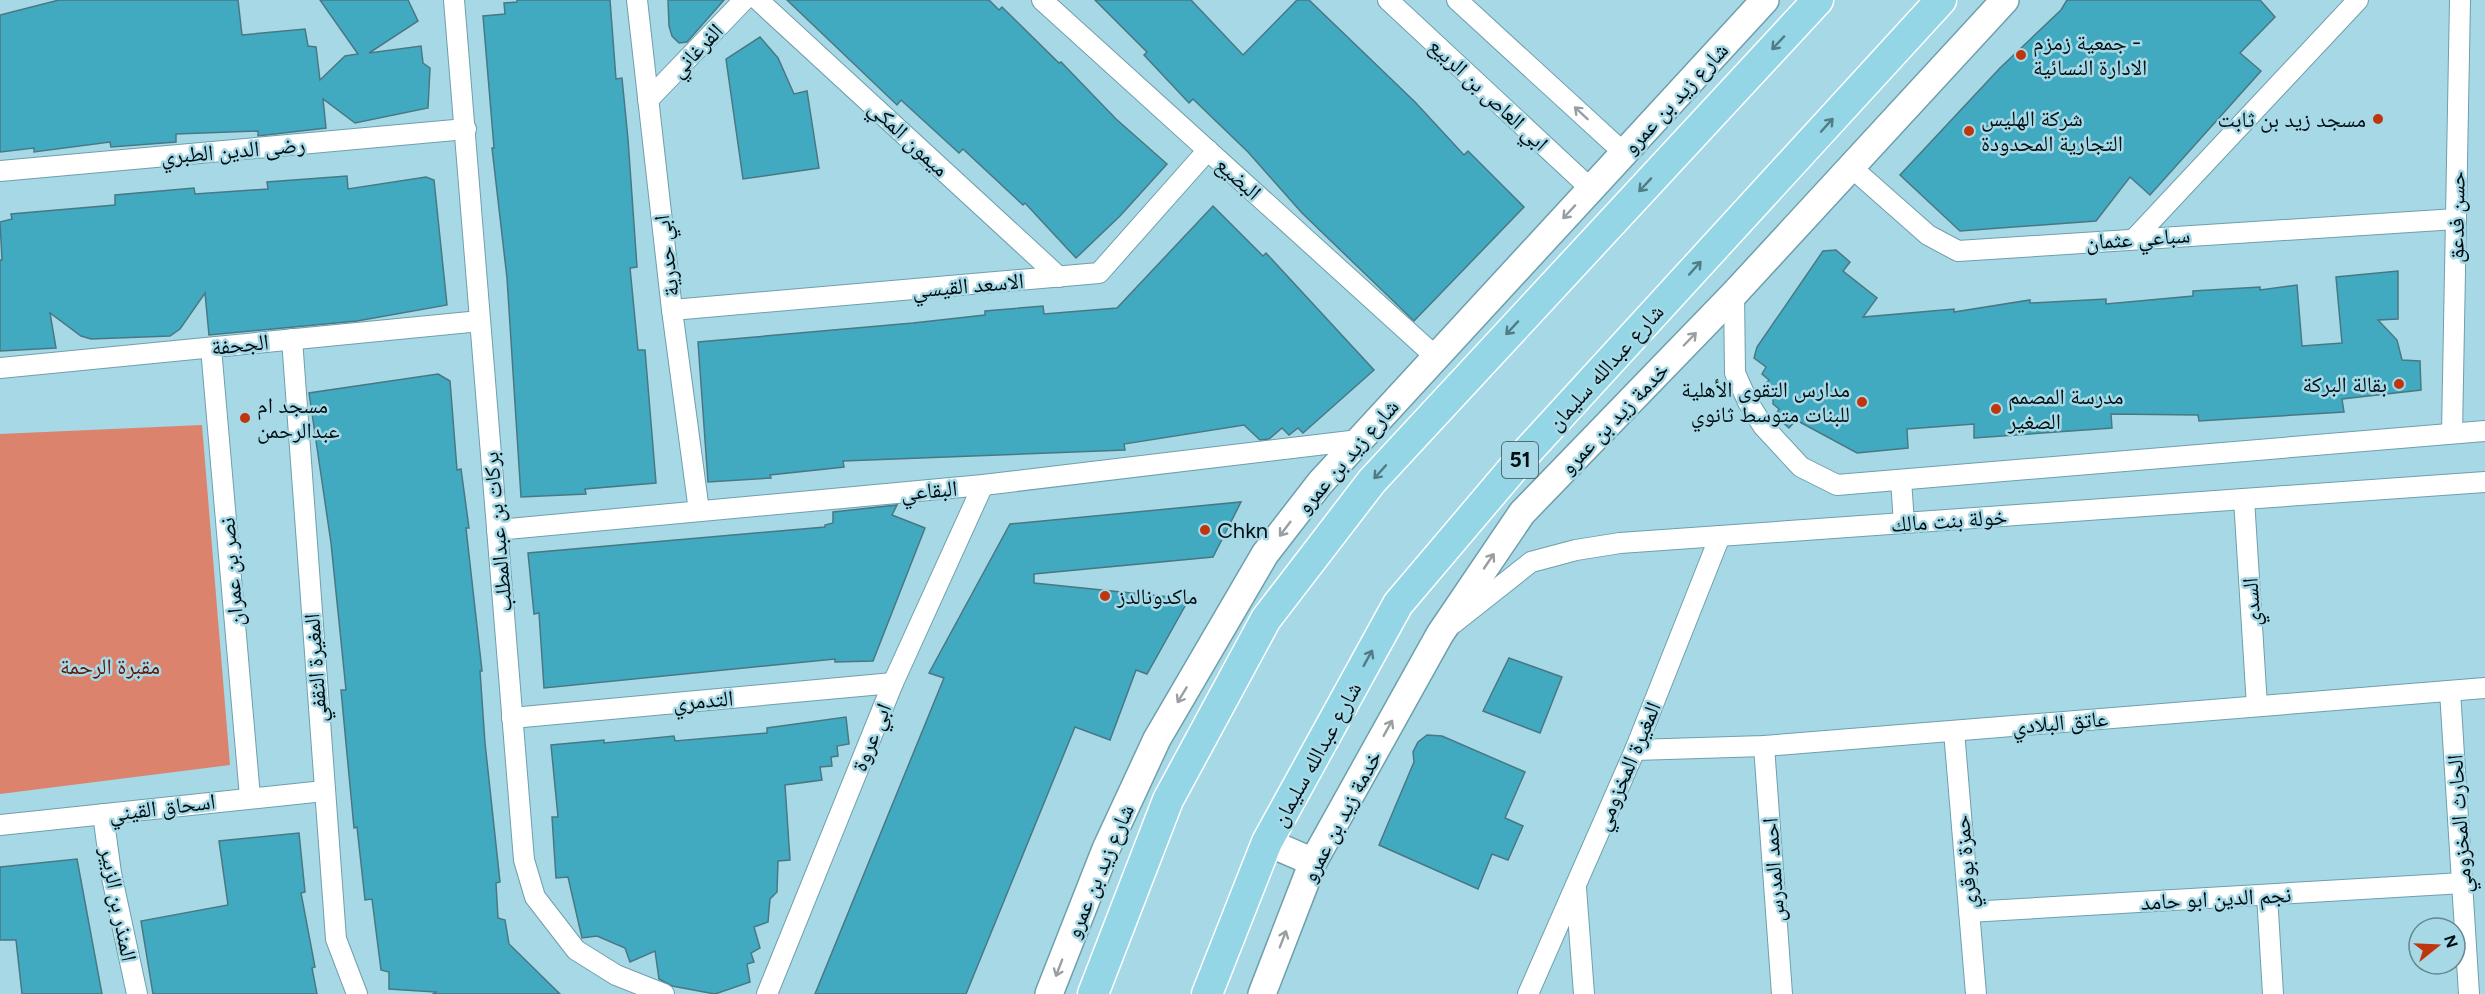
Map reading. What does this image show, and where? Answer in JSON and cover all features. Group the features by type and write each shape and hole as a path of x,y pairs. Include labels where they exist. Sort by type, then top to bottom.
{"main road":[{"name":"شارع زيد بن عمرو","path":"1049,994 1106,849 1157,739 1265,554 1320,483 1766,0"},
{"path":"1093,994 1168,800 1266,619 1372,481 1818,0"},
{"name":"شارع عبدالله سليمان","path":"1207,994 1268,842 1398,604 1526,453 1941,0"},
{"name":"خدمة زيد بن عمرو","path":"1262,994 1313,862 1440,634 1522,513 1734,294 2005,0"},
{"path":"1134,787 1168,800"},
{"path":"1268,842 1313,862"}],"street":[{"name":"بركات بن عبدالمطلب","path":"454,0 524,860 535,897 576,950 616,975 664,994"},
{"name":"ابي حدرية","path":"637,0 672,310 699,511"},
{"name":"الفرغاني","path":"648,100 744,0"},
{"name":"ميمون المكي","path":"758,0 1059,277"},
{"name":"البضيع","path":"1042,0 1436,357"},
{"name":"ابي العاص بن الربيع","path":"1388,0 1591,189"},
{"path":"1458,0 1624,153"},
{"path":"2134,238 2358,0"},
{"name":"حسن فدعق","path":"2452,433 2460,0"},
{"name":"رضى الدين الطبري","path":"0,171 466,129"},
{"name":"الاسعد القيسي","path":"672,310 1100,273 1208,150"},
{"name":"سباعي عثمان","path":"1851,167 1928,235 1958,251 2456,219"},
{"name":"خولة بنت مالك","path":"1734,294 1736,373 1763,426 1801,467 1837,485 2485,431"},
{"name":"الجحفة","path":"0,368 480,321"},
{"name":"المغيرة الثقفي","path":"292,339 336,939 357,994"},
{"name":"نصر بن عمران","path":"212,348 250,797"},
{"name":"البقاعي","path":"497,530 983,485 1359,440"},
{"path":"1901,480 1904,523"},
{"name":"خولة بنت مالك","path":"1440,634 1532,562 1576,550 1620,543 2485,482"},
{"name":"ابي عروة","path":"766,994 893,683 983,485"},
{"name":"السدي","path":"2244,499 2258,706"},
{"name":"المغيرة المخزومي","path":"1528,994 1635,750 1720,536"},
{"name":"التدمري","path":"513,718 893,683"},
{"name":"عاتق البلادي","path":"1635,750 1764,746 2485,688"},
{"name":"الحارث المخزومي","path":"2450,691 2469,994"},
{"name":"حمزة بوقري","path":"1954,731 1976,994"},
{"name":"احمد المدرس","path":"1764,746 1782,994"},
{"name":"اسحاق القيني","path":"0,825 324,791"},
{"name":"المنذر بن الزبير","path":"103,814 111,873 137,994"},
{"name":"نجم الدين ابو حامد","path":"1969,912 2463,883"},
{"path":"1576,885 1584,994"},
{"path":"2267,895 2273,994"}],"green space":[{"name":"مقبرة الرحمة","path":"202,425 230,765 0,794 0,434"}],"building":[{"path":"59,0 238,0 242,35 305,29 308,46 316,47 320,80 345,56 358,54 320,0 408,0 418,21 369,53 421,46 423,63 430,68 428,108 355,123 323,99 326,128 258,136 258,131 176,134 176,142 111,147 110,142 34,152 34,148 0,152 0,15"},
{"path":"517,0 610,0 616,79 622,78 628,139 637,267 630,268 638,350 645,350 656,483 585,489 586,494 521,497 507,278 492,148 494,148 483,16 505,14 504,3 517,2"},
{"path":"668,0 724,0 687,42 679,43 672,36 669,26"},
{"path":"787,0 989,0 999,10 1002,7 1059,63 1061,62 1116,119 1167,164 1120,216 1076,258 1025,203 1023,205 963,149 959,153 901,100 897,105"},
{"path":"1095,0 1191,0 1243,55 1297,0 1309,0 1415,102 1464,155 1468,151 1524,207 1414,321 1302,213 1248,152 1193,99 1189,103 1144,55 1147,52"},
{"path":"2067,0 2260,0 2275,17 2240,53 2261,71 2150,195 2130,177 2096,221 1960,231 1900,175 2000,68 2061,10"},
{"path":"760,37 778,58 794,94 807,91 819,168 743,179 726,59"},
{"path":"347,176 348,189 426,177 434,180 447,305 357,321 209,335 205,293 180,329 170,336 91,339 81,336 50,313 56,348 0,351 0,260 2,260 0,222 12,219 11,214 115,205 115,195 194,188 195,194 268,189 267,182"},
{"path":"1213,206 1263,256 1266,253 1374,370 1303,433 1298,428 1289,435 1282,428 1269,439 1260,440 1244,425 1124,444 1125,450 843,461 844,467 770,475 771,478 708,482 698,342 913,323 985,315 985,311 1043,306 1044,314 1117,308"},
{"path":"1836,250 1850,262 1843,271 1877,298 1863,317 1954,309 1954,312 2030,300 2030,303 2106,299 2106,304 2193,296 2193,291 2260,287 2260,290 2297,285 2302,346 2342,343 2336,277 2398,271 2398,319 2378,320 2397,340 2402,360 2420,361 2421,390 2342,399 2344,412 2199,421 2198,415 2111,414 2112,428 1974,438 1974,424 1907,429 1908,448 1857,453 1796,420 1789,428 1775,416 1779,409 1773,404 1773,395 1763,387 1769,380 1762,374 1766,367 1754,358 1757,347 1823,251"},
{"path":"438,374 450,381 457,470 461,469 469,528 466,528 482,671 480,671 485,743 500,882 496,883 498,918 505,920 509,944 560,994 433,994 436,992 389,989 389,972 381,970 372,899 365,900 357,827 354,828 341,690 346,690 331,543 309,393"},
{"path":"1241,502 1213,557 1034,574 1034,583 1189,599 1147,674 1136,670 1110,740 1075,727 966,994 815,994 944,678 929,673 1010,524"},
{"path":"897,505 892,515 925,528 873,661 835,662 835,659 544,688 539,613 534,614 528,553 825,527 833,523 833,512"},
{"path":"1509,658 1562,677 1540,733 1483,711"},
{"path":"846,717 849,744 837,746 838,756 831,757 832,766 820,767 822,780 785,785 790,860 778,861 777,892 770,899 768,922 754,927 760,948 751,953 754,962 747,964 750,982 715,994 672,986 659,979 655,951 630,962 625,948 597,936 582,938 568,877 556,878 552,817 558,817 551,745 604,740 604,743 674,736 675,741 767,733 767,728"},
{"path":"1427,735 1442,736 1525,772 1505,818 1523,826 1508,860 1492,854 1478,889 1379,845 1414,762 1413,752 1418,742"},
{"path":"299,833 305,892 301,893 315,967 312,968 317,994 153,994 141,921 228,905 219,841"},
{"path":"77,859 102,994 22,994 16,940 0,940 0,867"}],"place":[{"name":"جمعية زمزم - الادارة النسائية","path":"2021,55"},
{"name":"مسجد زيد بن ثابت","path":"2378,119"},
{"name":"شركة الهليس التجارية المحدودة","path":"1969,131"},
{"name":"بقالة البركة","path":"2399,384"},
{"name":"مدارس التقوى الأهلية للبنات متوسط ثانوي","path":"1862,402"},
{"name":"مدرسة المصمم الصغير","path":"1996,409"},
{"name":"مسجد ام عبدالرحمن","path":"245,418"},
{"name":"Chkn","path":"1205,530"},
{"name":"ماكدونالدز","path":"1105,596"}]}
